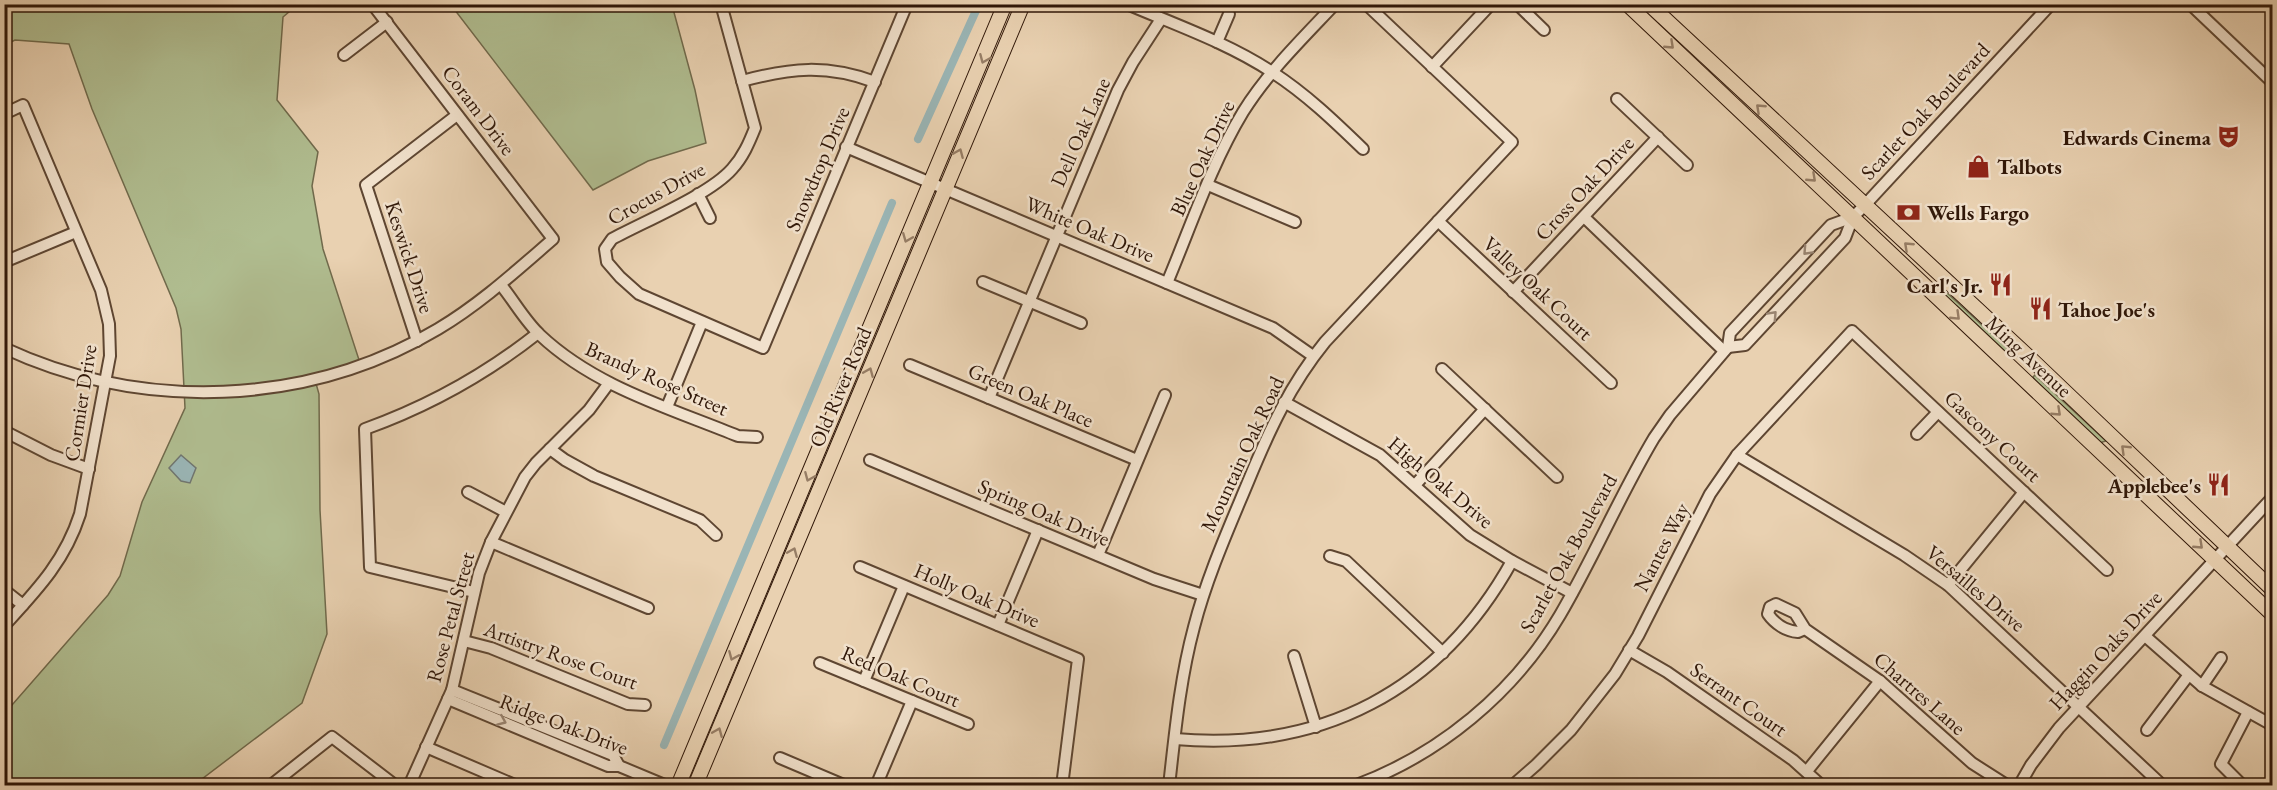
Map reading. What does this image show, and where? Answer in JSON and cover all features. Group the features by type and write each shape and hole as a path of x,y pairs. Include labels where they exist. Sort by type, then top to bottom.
{"main road":[{"name":"Old River Road","path":"678,786 930,182 985,58 1005,4"},
{"name":"Old River Road","path":"695,786 1023,4"},
{"name":"Ming Avenue","path":"1627,4 2272,614"},
{"name":"Ming Avenue","path":"1649,4 2033,361 2272,589"}],"street":[{"name":"Crocus Drive","path":"702,322 639,294 607,262 605,249 612,239 712,186 732,169 747,148 755,128 721,4"},
{"name":"Snowdrop Drive","path":"702,322 763,348 907,4"},
{"path":"1127,4 1217,42 1272,72 1322,110 1363,149"},
{"name":"Blue Oak Drive","path":"1167,283 1232,132 1256,92 1335,4"},
{"path":"1366,4 1432,67 1491,4"},
{"path":"1517,4 1544,30"},
{"name":"Scarlet Oak Boulevard","path":"1726,349 1745,345 1845,238 1853,217 2051,4"},
{"path":"2190,4 2272,82"},
{"name":"Coram Drive","path":"374,5 553,239 501,285"},
{"path":"1217,42 1229,14"},
{"name":"Dell Oak Lane","path":"989,398 1118,90 1161,19"},
{"path":"344,55 387,22"},
{"name":"Mountain Oak Road","path":"1169,786 1186,659 1203,595 1220,548 1284,402 1313,356 1512,142 1432,67"},
{"path":"742,81 774,72 809,69 841,71 875,81"},
{"path":"1617,99 1687,165"},
{"name":"Cormier Drive","path":"4,114 23,105 106,307 110,339 106,383 80,514 68,546 49,575 4,626"},
{"name":"Keswick Drive","path":"417,341 366,184 458,114"},
{"name":"Cross Oak Drive","path":"1514,292 1658,137"},
{"name":"White Oak Drive","path":"846,147 1273,328 1313,356"},
{"path":"1208,185 1295,222"},
{"path":"698,194 710,218"},
{"path":"1584,217 1726,349"},
{"name":"Scarlet Oak Boulevard","path":"1354,786 1413,758 1453,733 1510,682 1550,631 1654,438 1670,415 1726,349 1730,333 1831,225 1853,217"},
{"name":"Valley Oak Court","path":"1438,221 1611,383"},
{"path":"4,262 76,232"},
{"path":"983,282 1081,323"},
{"path":"4,348 45,365 106,383 184,393 273,388 351,369 417,341 466,312 501,285"},
{"name":"Brandy Rose Street","path":"501,285 538,333 580,368 738,436 757,437"},
{"path":"667,407 702,322"},
{"name":"Gascony Court","path":"1852,331 2107,570"},
{"name":"Nantes Way","path":"1512,786 1571,730 1600,694 1629,650 1710,494 1737,455 1852,331"},
{"path":"474,592 370,567 365,429 417,409 465,384 504,359 538,333"},
{"name":"Green Oak Place","path":"910,365 1137,460"},
{"path":"1442,369 1557,477"},
{"name":"Rose Petal Street","path":"409,786 450,694 478,573 491,542 525,477 589,410 609,382"},
{"path":"1098,555 1165,395"},
{"name":"High Oak Drive","path":"1284,402 1380,455 1470,534 1512,561 1572,593"},
{"path":"1415,485 1485,409"},
{"path":"1917,434 1938,412"},
{"path":"4,431 51,455 89,469"},
{"path":"550,449 594,476 700,520 716,535"},
{"name":"Versailles Drive","path":"1737,455 1904,555 1947,585 2163,786"},
{"name":"Spring Oak Drive","path":"870,460 1154,579 1203,595"},
{"path":"468,492 506,512"},
{"path":"1947,585 2024,492"},
{"name":"Haggin Oaks Drive","path":"2019,786 2044,746 2079,706 2272,498"},
{"path":"998,626 1038,530"},
{"path":"491,542 648,608"},
{"path":"1330,556 1346,561 1443,653"},
{"path":"1175,739 1250,740 1316,727 1343,717 1384,696 1412,678 1443,653 1481,610 1512,561"},
{"name":"Holly Oak Drive","path":"860,567 1078,659 1062,786"},
{"path":"864,681 904,586"},
{"path":"4,590 22,605"},
{"name":"Chartres Lane","path":"1805,629 1880,681 1971,763 2008,786"},
{"path":"2145,636 2202,686 2272,725"},
{"name":"Artistry Rose Court","path":"464,641 490,648 628,704 645,705"},
{"name":"Serrant Court","path":"1629,650 1667,672 1807,771 1822,786"},
{"path":"1294,656 1316,727"},
{"path":"2202,686 2221,657"},
{"name":"Red Oak Court","path":"820,663 968,724"},
{"path":"2147,730 2188,676"},
{"path":"1807,771 1880,681"},
{"name":"Ridge Oak Drive","path":"450,694 613,755 619,766"},
{"name":"Ridge Oak Drive","path":"450,694 608,766 619,766 667,786"},
{"path":"876,786 912,701"},
{"path":"2243,786 2221,765 2248,712"},
{"path":"270,786 332,737 396,786"},
{"path":"426,747 517,786"},
{"path":"780,758 846,786"}],"green space":[{"path":"5,5 293,5 283,17 277,100 318,152 312,186 323,249 361,366 315,380 319,394 320,510 327,634 302,703 194,785 5,785 5,713 108,595 120,576 142,502 185,408 181,329 176,308 92,109 69,44 15,40 5,45"},
{"path":"451,5 672,5 695,90 706,143 648,161 593,190"},
{"path":"1933,284 1944,290 2007,348 2006,352 1957,306 1939,295"},
{"path":"2035,375 2106,441 2102,442 2102,446 2038,386 2033,377"}],"water":[{"path":"181,455 196,468 190,483 181,481 169,468"}],"waterway":[{"path":"918,139 979,4"},
{"path":"664,745 892,203"}],"place":[{"name":"Edwards Cinema","path":"2229,137"},
{"name":"Talbots","path":"1979,166"},
{"name":"Wells Fargo","path":"1909,212"},
{"name":"Carl's Jr.","path":"2001,285"},
{"name":"Tahoe Joe's","path":"2040,309"},
{"name":"Applebee's","path":"2219,485"}]}
